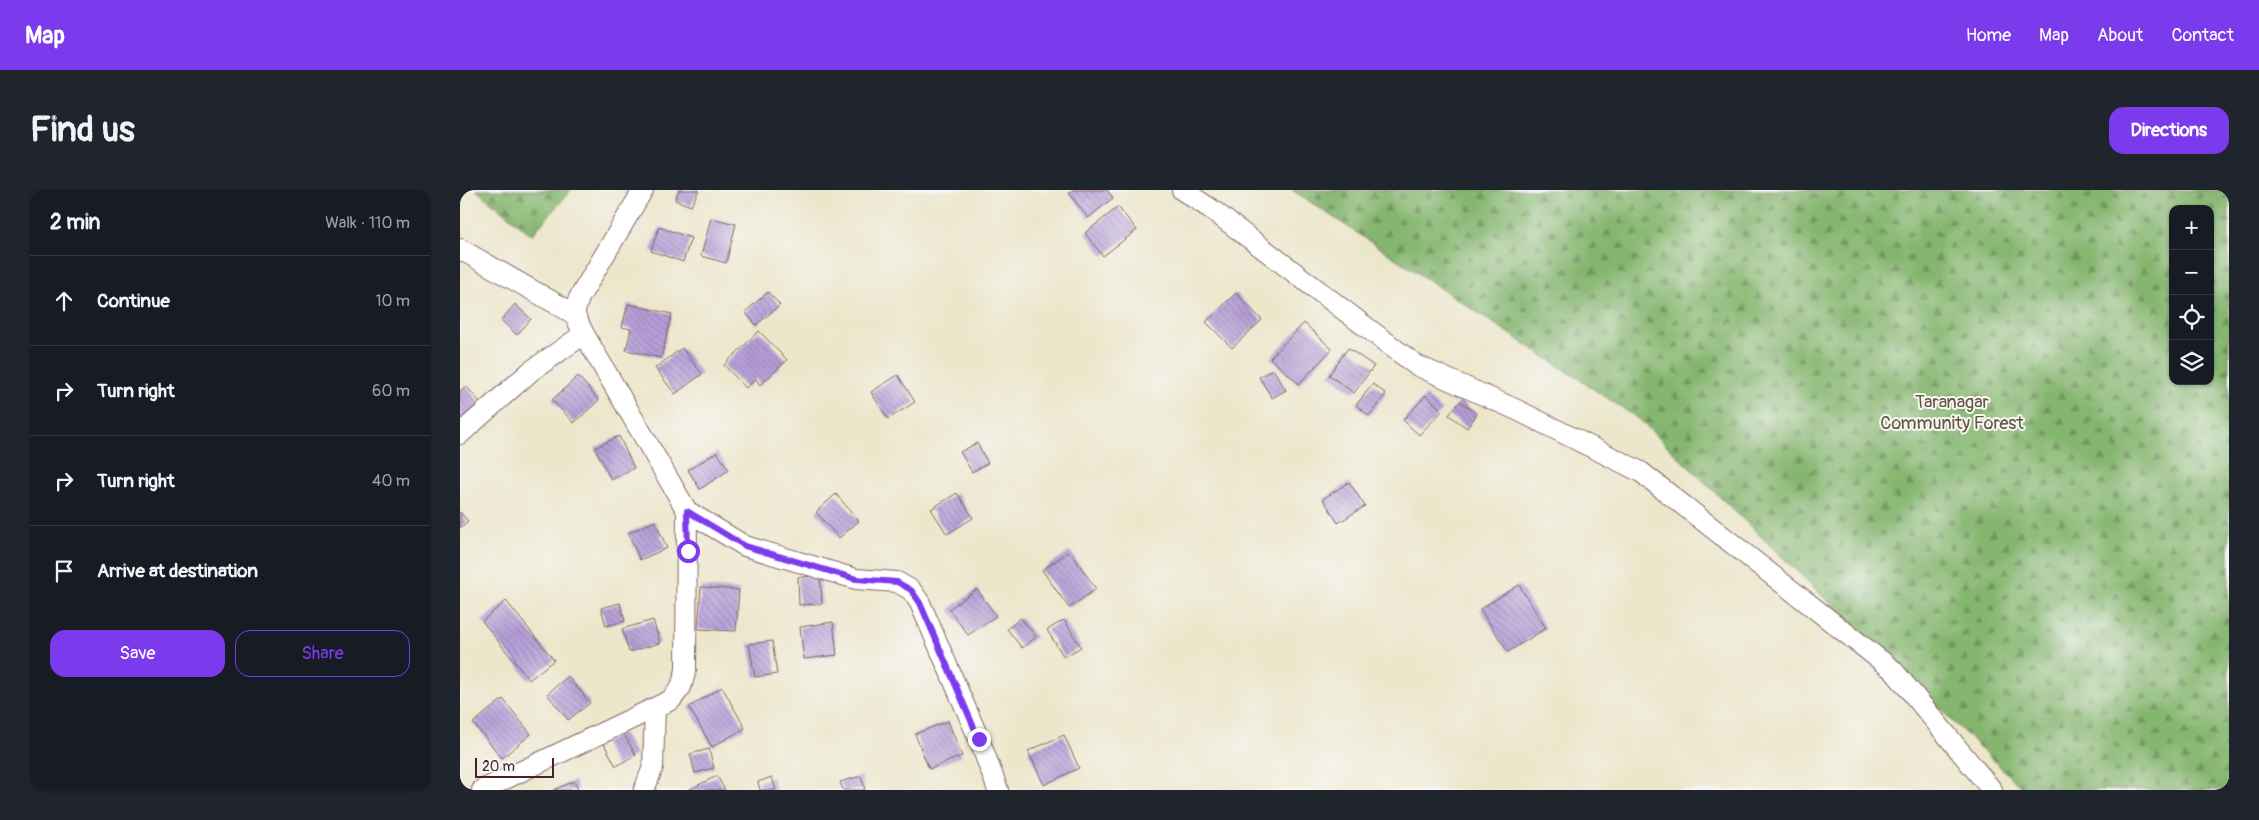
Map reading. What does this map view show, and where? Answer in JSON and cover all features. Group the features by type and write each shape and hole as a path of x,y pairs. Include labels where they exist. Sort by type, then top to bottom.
{"street":[{"path":"574,314 578,298 643,190"},
{"path":"1182,190 1211,209 1416,365 1517,410 1641,472 1893,670 1992,790"},
{"path":"460,250 574,314 687,511 745,546 856,579 897,582 911,590 920,603 976,730 998,790"},
{"path":"460,434 531,371 584,334"},
{"path":"482,790 654,709 671,700 681,687 686,670 687,511"},
{"path":"644,790 653,767 654,709"}],"green space":[{"path":"476,190 571,190 532,235"},
{"name":"Taranagar Community Forest","path":"1292,190 2229,190 2229,790 2024,790 1639,419"}],"building":[{"path":"679,190 699,190 691,206 675,200"},
{"path":"1073,190 1107,190 1113,198 1088,218 1069,193"},
{"path":"1118,207 1137,230 1103,256 1085,233"},
{"path":"711,218 736,224 726,263 701,256"},
{"path":"659,227 691,238 683,262 651,251"},
{"path":"768,292 780,305 756,325 745,312"},
{"path":"1236,293 1262,320 1232,348 1206,322"},
{"path":"515,304 531,319 517,335 501,320"},
{"path":"628,304 672,314 661,358 626,350 631,329 622,327"},
{"path":"1304,323 1332,349 1299,384 1270,358"},
{"path":"759,331 787,360 760,385 756,379 746,388 724,365"},
{"path":"682,348 702,374 675,394 655,368"},
{"path":"1348,348 1374,366 1354,393 1329,375"},
{"path":"1273,369 1286,390 1272,398 1259,377"},
{"path":"898,375 915,402 888,419 871,392"},
{"path":"578,376 599,400 574,423 552,400"},
{"path":"1373,384 1386,394 1369,416 1356,405"},
{"path":"466,386 484,407 464,424 460,419 460,391"},
{"path":"1426,395 1442,411 1419,435 1403,420"},
{"path":"1460,401 1477,414 1467,428 1449,415"},
{"path":"619,436 634,468 611,480 595,448"},
{"path":"977,443 988,463 972,472 960,452"},
{"path":"717,452 729,470 700,489 688,470"},
{"path":"1349,482 1365,506 1338,523 1323,499"},
{"path":"957,493 973,518 947,534 931,509"},
{"path":"836,494 859,521 839,538 816,512"},
{"path":"460,512 468,521 460,528"},
{"path":"655,521 667,548 640,560 628,533"},
{"path":"1070,551 1096,589 1069,608 1042,570"},
{"path":"820,576 822,604 799,605 798,577"},
{"path":"1519,585 1546,628 1508,652 1480,609"},
{"path":"701,587 739,590 736,631 698,629"},
{"path":"977,589 996,616 968,635 949,609"},
{"path":"506,601 554,660 529,680 482,621"},
{"path":"620,603 625,621 606,626 601,608"},
{"path":"1021,618 1036,637 1022,648 1007,629"},
{"path":"653,620 660,643 629,652 622,629"},
{"path":"1064,620 1081,647 1064,657 1047,630"},
{"path":"833,622 837,655 804,659 800,627"},
{"path":"772,641 777,674 755,677 749,644"},
{"path":"568,676 590,703 568,720 547,694"},
{"path":"722,687 745,728 712,747 689,707"},
{"path":"503,699 531,734 502,758 473,723"},
{"path":"948,721 962,756 929,769 915,734"},
{"path":"623,733 636,755 616,766 604,744"},
{"path":"1064,735 1079,768 1044,785 1028,751"},
{"path":"709,749 714,768 695,773 690,754"},
{"path":"717,776 725,790 688,790"},
{"path":"861,776 865,790 843,790 840,782"},
{"path":"772,777 776,790 760,790 758,782"},
{"path":"574,781 578,790 554,790"}],"route":[{"path":"688,551 687,511 745,546 856,579 897,582 911,590 920,603 979,739"}]}
